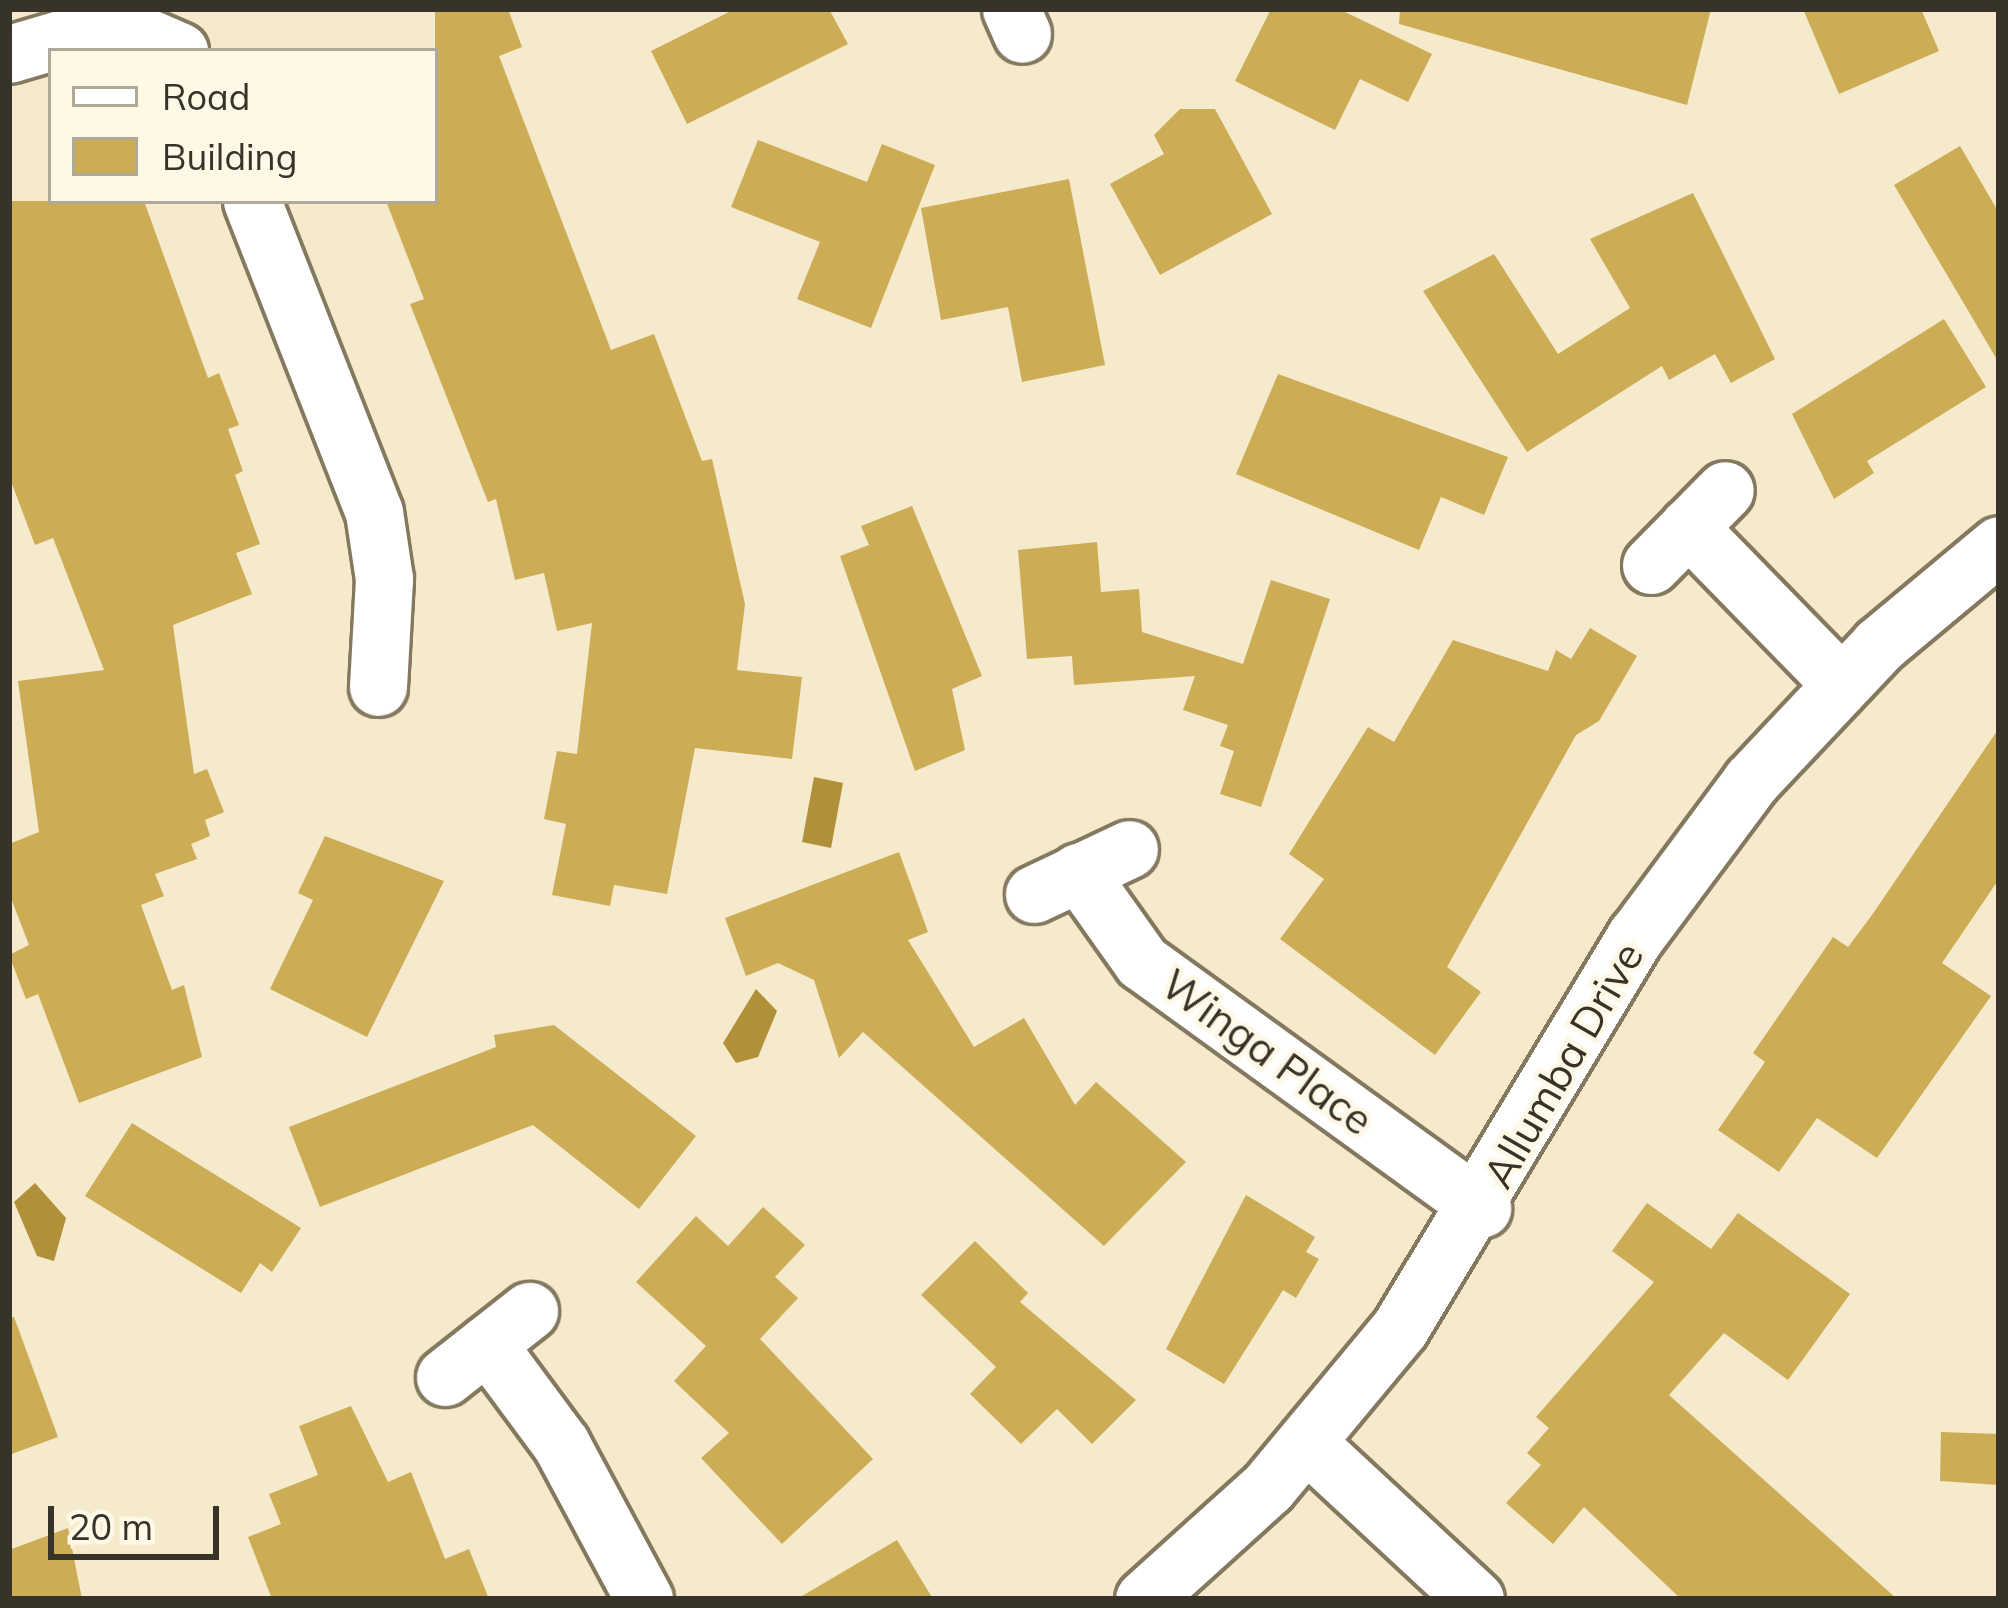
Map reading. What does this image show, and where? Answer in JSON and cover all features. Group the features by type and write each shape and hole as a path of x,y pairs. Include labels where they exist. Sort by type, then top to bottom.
{"street":[{"path":"9,54 114,22 172,48"},
{"path":"253,204 374,512 385,579 378,687"},
{"path":"1688,527 1840,683"},
{"name":"Allumba Drive","path":"1144,1599 1308,1444 1482,1208 1648,919 1840,683 1999,545"},
{"name":"Winga Place","path":"1081,872 1142,962 1482,1208"},
{"path":"487,1344 561,1444 644,1599"},
{"path":"1308,1444 1474,1599"}],"shaded area":[{"path":"814,777 843,783 831,848 802,842"},
{"path":"756,989 777,1011 758,1057 736,1063 723,1043"},
{"path":"35,1183 66,1218 54,1261 37,1256 14,1202"}],"building":[{"path":"435,9 508,9 522,47 499,56 611,350 654,334 702,461 712,459 745,604 737,670 802,677 792,759 695,748 667,894 614,885 610,906 552,895 566,824 544,819 557,751 577,754 592,623 557,631 544,573 515,580 496,499 488,502 410,304 424,299 387,204 438,204"},
{"path":"735,9 829,9 848,44 687,124 651,51"},
{"path":"1271,9 1339,9 1432,54 1408,102 1360,79 1335,130 1235,81"},
{"path":"1400,9 1711,9 1687,105 1399,24"},
{"path":"1803,9 1921,9 1939,51 1839,94"},
{"path":"1180,109 1215,109 1272,214 1160,275 1110,184 1164,154 1154,135"},
{"path":"758,140 867,182 882,144 935,165 871,328 797,299 820,242 731,207"},
{"path":"1960,146 1999,213 1999,363 1894,185"},
{"path":"1069,179 1105,365 1022,382 1008,307 941,320 921,208"},
{"path":"1693,193 1775,359 1731,383 1715,354 1669,380 1662,366 1527,452 1423,291 1494,254 1558,354 1630,308 1590,239"},
{"path":"9,201 145,204 208,378 219,373 239,425 228,429 243,471 235,475 260,544 236,553 252,594 173,625 194,774 207,769 224,812 205,820 210,836 191,844 197,859 155,874 164,896 141,905 172,990 184,985 202,1057 79,1103 38,994 26,999 9,955 29,945 9,893 9,844 39,832 18,681 104,670 53,538 35,545 9,476"},
{"path":"1944,319 1986,387 1867,461 1874,473 1834,499 1792,414"},
{"path":"1278,374 1508,457 1484,515 1441,497 1419,550 1236,474"},
{"path":"912,506 982,676 952,689 965,750 915,771 840,556 869,545 861,526"},
{"path":"1097,542 1101,592 1139,589 1142,632 1243,664 1271,580 1330,599 1261,807 1220,794 1234,751 1220,746 1228,725 1183,710 1195,676 1074,685 1072,656 1027,659 1018,550"},
{"path":"1590,628 1637,656 1599,721 1576,735 1447,967 1481,992 1435,1055 1280,939 1324,879 1289,854 1368,727 1394,742 1453,640 1548,671 1556,650 1571,659"},
{"path":"1999,728 1999,879 1942,963 1991,996 1877,1158 1817,1118 1779,1172 1718,1130 1765,1062 1753,1053 1833,937 1848,947"},
{"path":"325,836 444,881 367,1037 270,989 313,900 298,893"},
{"path":"899,852 928,932 908,940 974,1047 1024,1018 1075,1105 1096,1082 1186,1162 1104,1246 863,1032 839,1058 814,980 778,963 746,976 725,918"},
{"path":"554,1025 696,1136 639,1209 533,1125 320,1207 289,1127 496,1047 494,1035"},
{"path":"132,1123 301,1228 272,1272 260,1263 241,1293 85,1196"},
{"path":"1246,1195 1315,1237 1306,1252 1319,1259 1296,1298 1283,1290 1224,1384 1166,1349"},
{"path":"1647,1203 1711,1249 1738,1213 1850,1294 1788,1380 1724,1333 1669,1395 1897,1599 1681,1599 1584,1507 1553,1544 1506,1503 1541,1465 1527,1453 1549,1428 1536,1417 1654,1282 1612,1251"},
{"path":"763,1207 805,1245 775,1277 798,1298 760,1339 873,1459 782,1544 701,1458 729,1433 674,1381 706,1346 636,1282 696,1216 728,1246"},
{"path":"975,1241 1028,1293 1020,1302 1136,1400 1092,1444 1057,1409 1021,1444 970,1394 996,1367 921,1295"},
{"path":"14,1317 58,1437 9,1455 9,1318"},
{"path":"351,1406 388,1482 411,1472 445,1559 469,1549 489,1599 272,1599 248,1537 281,1524 269,1494 318,1475 299,1426"},
{"path":"1941,1432 1999,1434 1999,1485 1940,1481"},
{"path":"68,1528 82,1599 9,1599 9,1550"},
{"path":"897,1540 933,1599 797,1599"}]}
